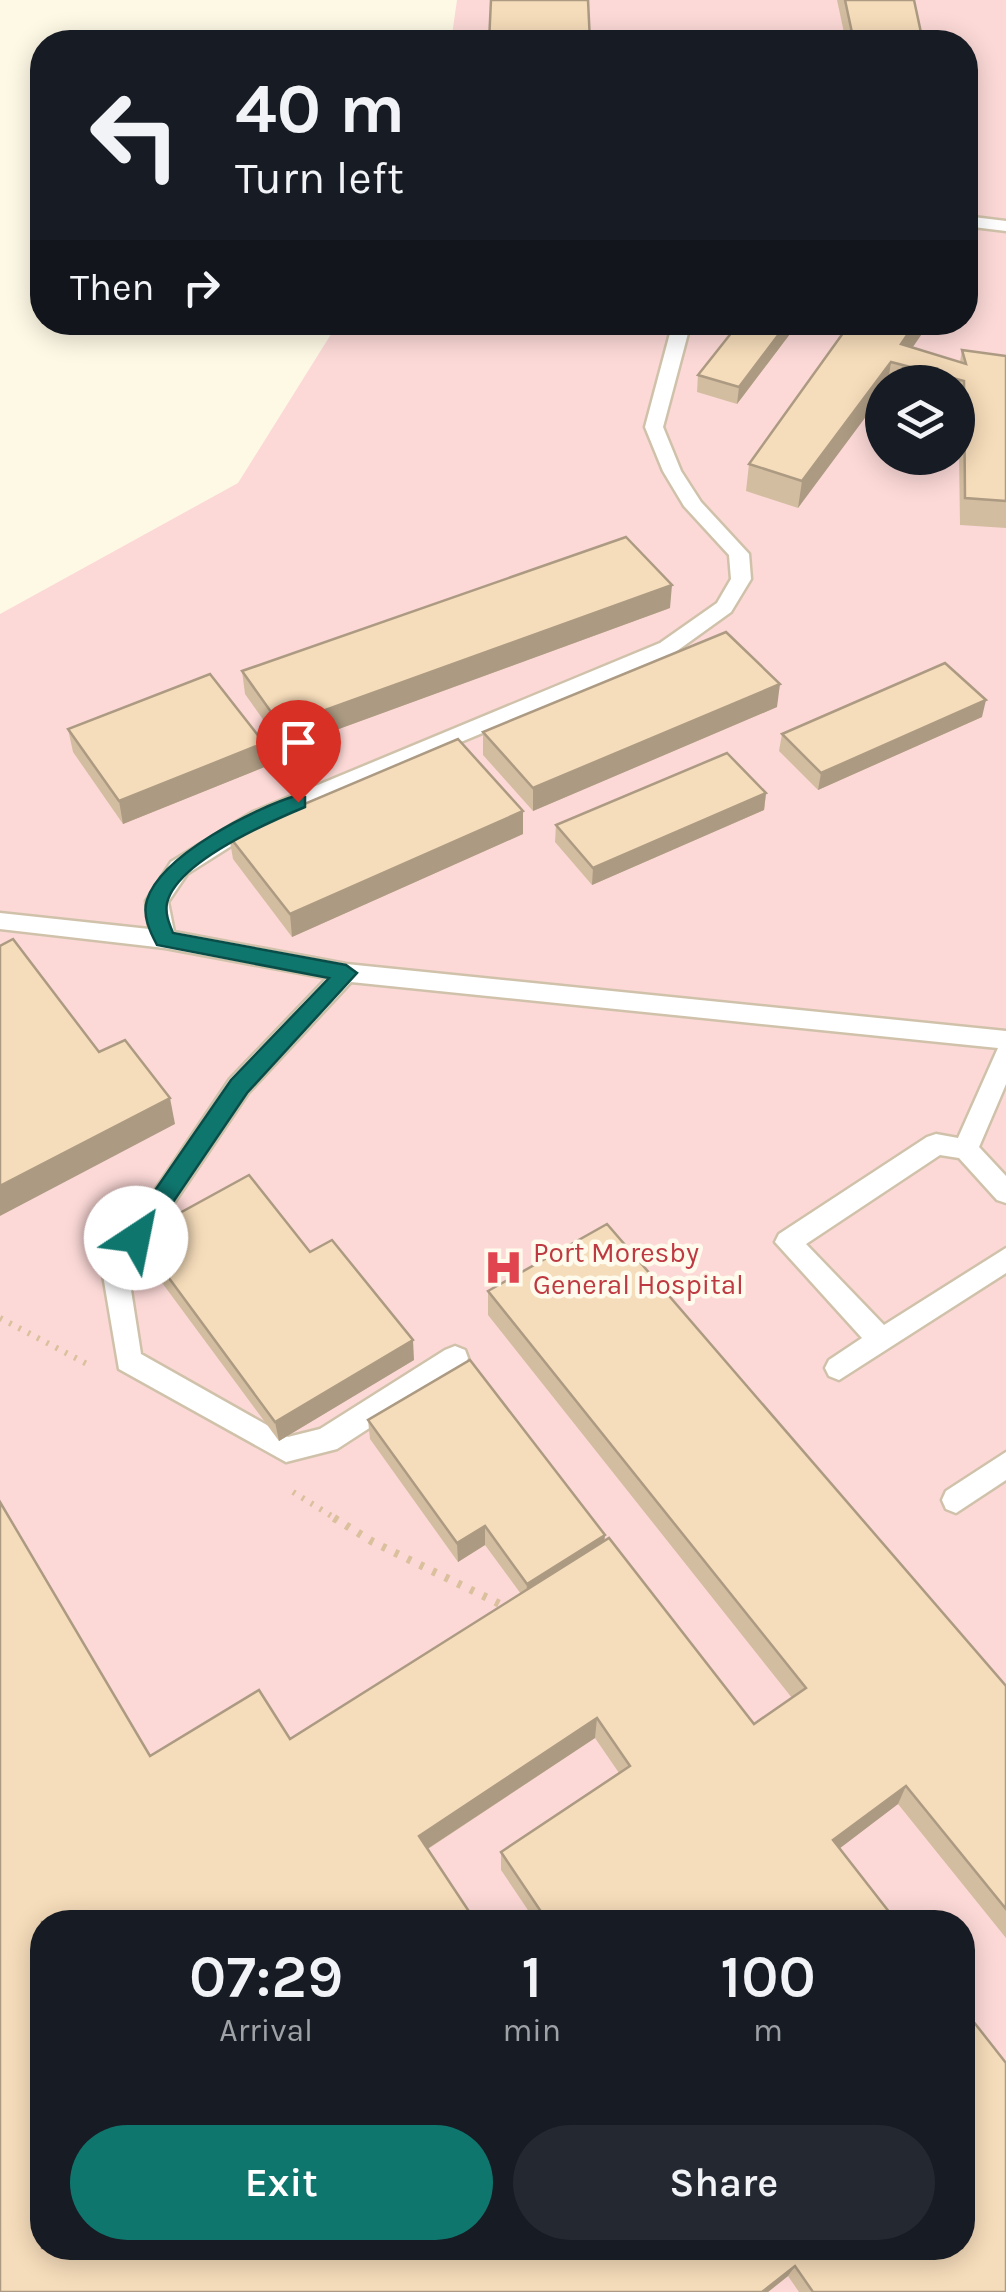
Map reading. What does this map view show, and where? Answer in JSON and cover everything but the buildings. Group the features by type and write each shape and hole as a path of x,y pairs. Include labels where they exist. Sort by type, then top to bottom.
{"lane":[{"path":"978,223 1006,226"},
{"path":"164,939 156,919 157,900 179,868 261,818 667,648 724,607 741,579 739,554 694,506 672,472 654,427 679,335"},
{"path":"0,921 164,939 346,973 1006,1040"},
{"path":"346,973 239,1086 115,1269 129,1361 286,1450 327,1440 455,1358"},
{"path":"966,1150 1006,1055"},
{"path":"882,1341 788,1242 936,1144 966,1150 1006,1193"},
{"path":"838,1368 1006,1259"},
{"path":"956,1500 1006,1464"}],"shaded area":[{"name":"Port Moresby General Hospital","path":"457,0 1006,0 1006,2292 0,2292 0,614 238,483 330,335 978,335 978,30 453,30"}],"place":[{"name":"Port Moresby General Hospital","path":"503,1268"}],"route":[{"path":"136,1238 239,1086 346,973 164,939 156,919 157,900 179,868 261,818 298,802"}]}
